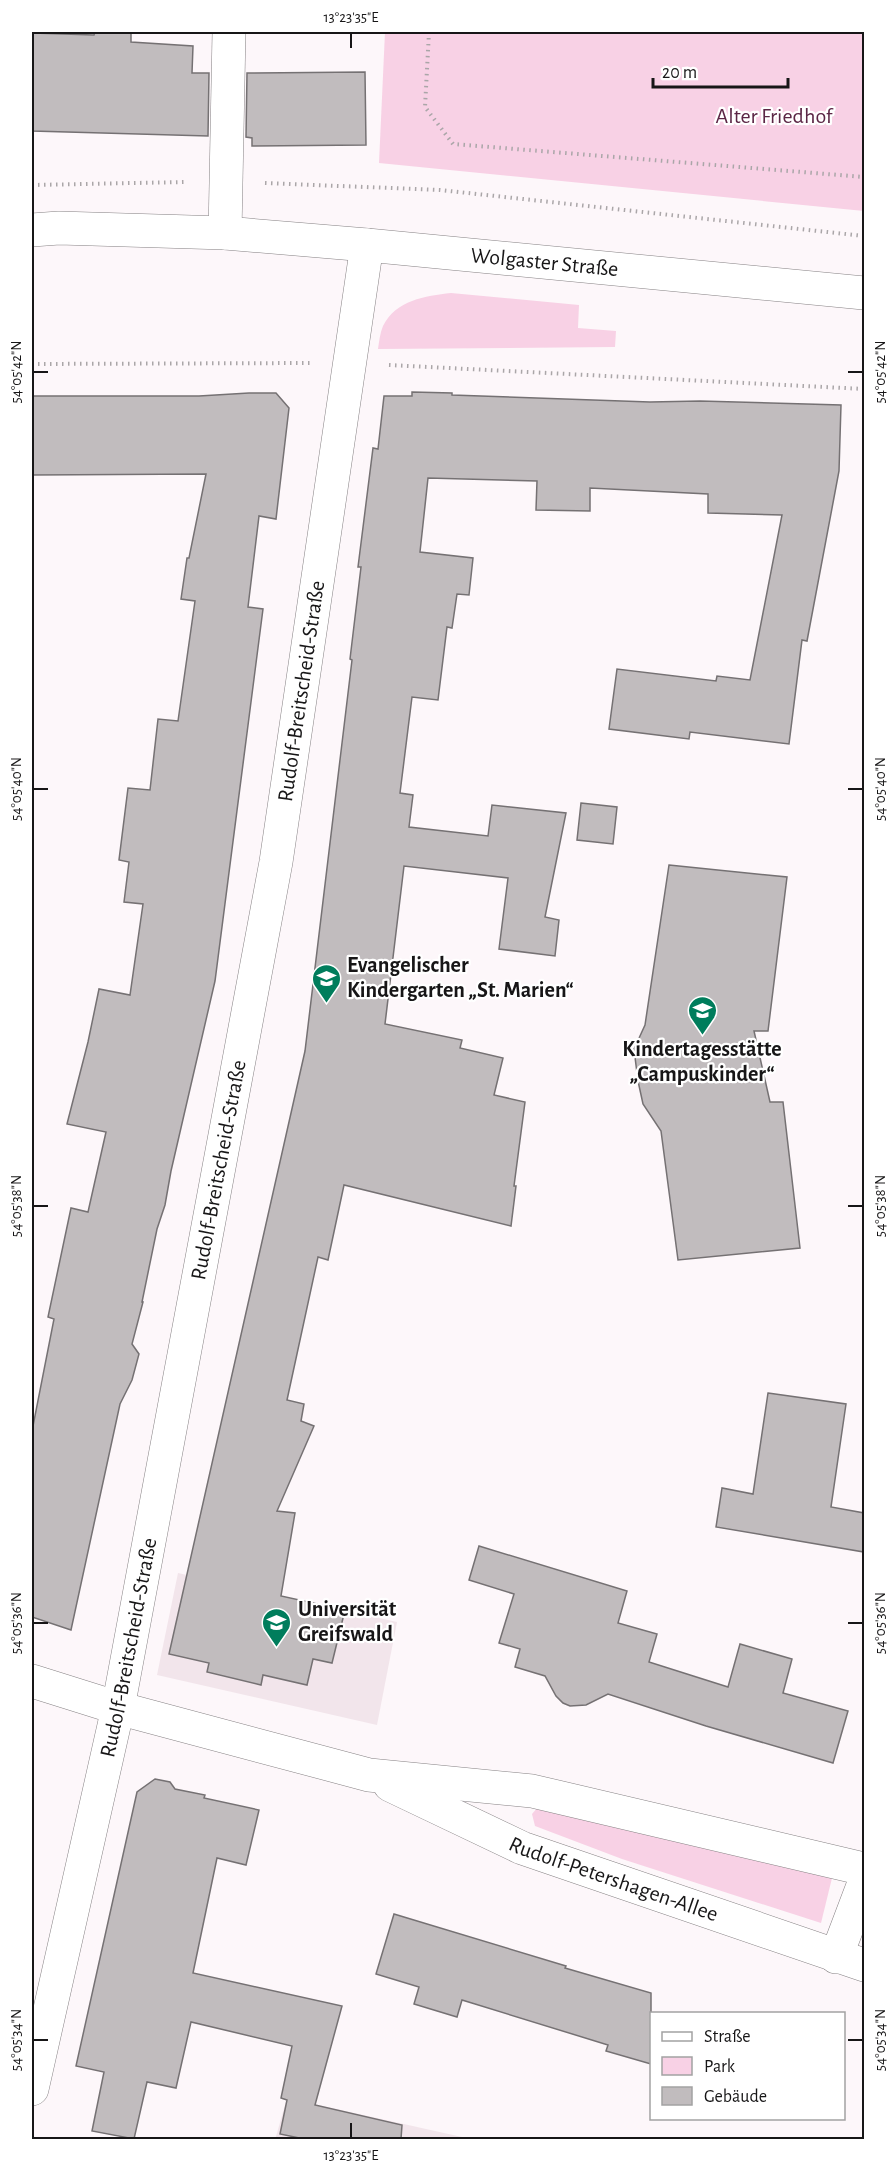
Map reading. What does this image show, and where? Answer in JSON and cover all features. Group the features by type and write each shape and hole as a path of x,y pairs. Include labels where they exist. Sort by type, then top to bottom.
{"street":[{"path":"225,233 229,32"},
{"name":"Wolgaster Straße","path":"32,230 59,228 225,233 864,293"},
{"name":"Rudolf-Breitscheid-Straße","path":"32,2089 118,1708 276,862 367,245"},
{"name":"Rudolf-Petershagen-Allee","path":"32,1681 118,1708 369,1775 532,1791 864,1869"},
{"name":"Rudolf-Petershagen-Allee","path":"369,1775 522,1848 850,1961"},
{"path":"850,1961 864,1883"}],"path":[{"path":"429,32 425,106 453,144 864,177"},
{"path":"32,185 226,181 440,190 864,236"},
{"path":"32,364 351,363 864,388"}],"shaded area":[{"name":"Universität Greifswald","path":"178,1573 397,1622 377,1725 157,1675"},
{"path":"287,2098 471,2139 275,2140"}],"green space":[{"name":"Alter Friedhof","path":"385,32 864,32 864,211 379,163"},
{"path":"451,293 579,305 578,328 616,331 615,347 378,349 383,326 395,310 421,298"},
{"path":"538,1807 833,1874 821,1923 622,1859 535,1826 532,1814"}],"building":[{"path":"95,32 131,32 131,42 193,46 192,73 209,73 208,136 32,131 32,33 94,35"},
{"path":"365,72 366,145 252,146 252,138 246,137 247,73"},
{"path":"412,392 650,402 841,405 839,471 807,641 802,640 789,744 690,732 689,739 609,729 617,669 716,681 717,676 750,680 782,515 708,513 708,494 590,488 590,511 536,510 537,481 428,478 420,552 473,558 469,595 457,594 452,628 447,627 438,700 412,697 400,793 413,795 409,827 488,836 492,805 566,813 545,917 559,920 555,956 499,949 508,878 404,866 385,1024 462,1040 460,1048 503,1058 494,1095 525,1102 511,1226 344,1185 328,1260 318,1257 287,1400 304,1404 301,1421 314,1426 277,1511 295,1513 281,1596 345,1610 332,1663 313,1659 307,1685 263,1675 261,1685 207,1672 209,1663 169,1654 305,1051 352,660 350,659 361,567 358,567 373,448 378,449 384,396 412,396"},
{"path":"276,393 289,408 276,519 259,516 248,607 263,609 215,981 132,1344 139,1354 132,1380 120,1404 71,1630 32,1617 32,1431 54,1319 48,1317 71,1208 88,1212 106,1132 67,1124 99,989 130,995 143,904 124,902 129,862 119,860 128,788 150,790 158,719 178,721 195,601 181,599 187,558 189,558 206,474 32,475 32,396 199,396"},
{"path":"581,803 617,807 613,844 577,840"},
{"path":"669,865 787,877 768,1031 754,1031 770,1102 783,1102 800,1248 678,1260 661,1131 643,1104 634,1049 645,1025"},
{"path":"768,1393 846,1404 831,1507 864,1513 864,1552 716,1527 722,1488 753,1494"},
{"path":"479,1546 627,1591 618,1623 657,1634 649,1662 728,1687 740,1644 792,1659 783,1693 848,1711 833,1763 706,1726 608,1694 586,1705 570,1706 563,1703 556,1696 545,1676 515,1667 520,1649 499,1643 514,1594 469,1580"},
{"path":"155,1779 170,1782 175,1789 205,1795 204,1798 259,1810 246,1865 217,1858 193,1973 342,2006 315,2105 402,2125 401,2139 304,2139 280,2134 287,2100 281,2098 292,2046 191,2022 176,2088 147,2082 134,2139 92,2131 104,2072 76,2066 137,1792"},
{"path":"394,1914 651,1993 650,2064 606,2051 608,2045 462,2000 457,2017 414,2004 419,1987 376,1974"}],"place":[{"name":"Evangelischer Kindergarten „St. Marien“","path":"326,1004"},
{"name":"Kindertagesstätte „Campuskinder“","path":"702,1036"},
{"name":"Universität Greifswald","path":"277,1648"}]}
